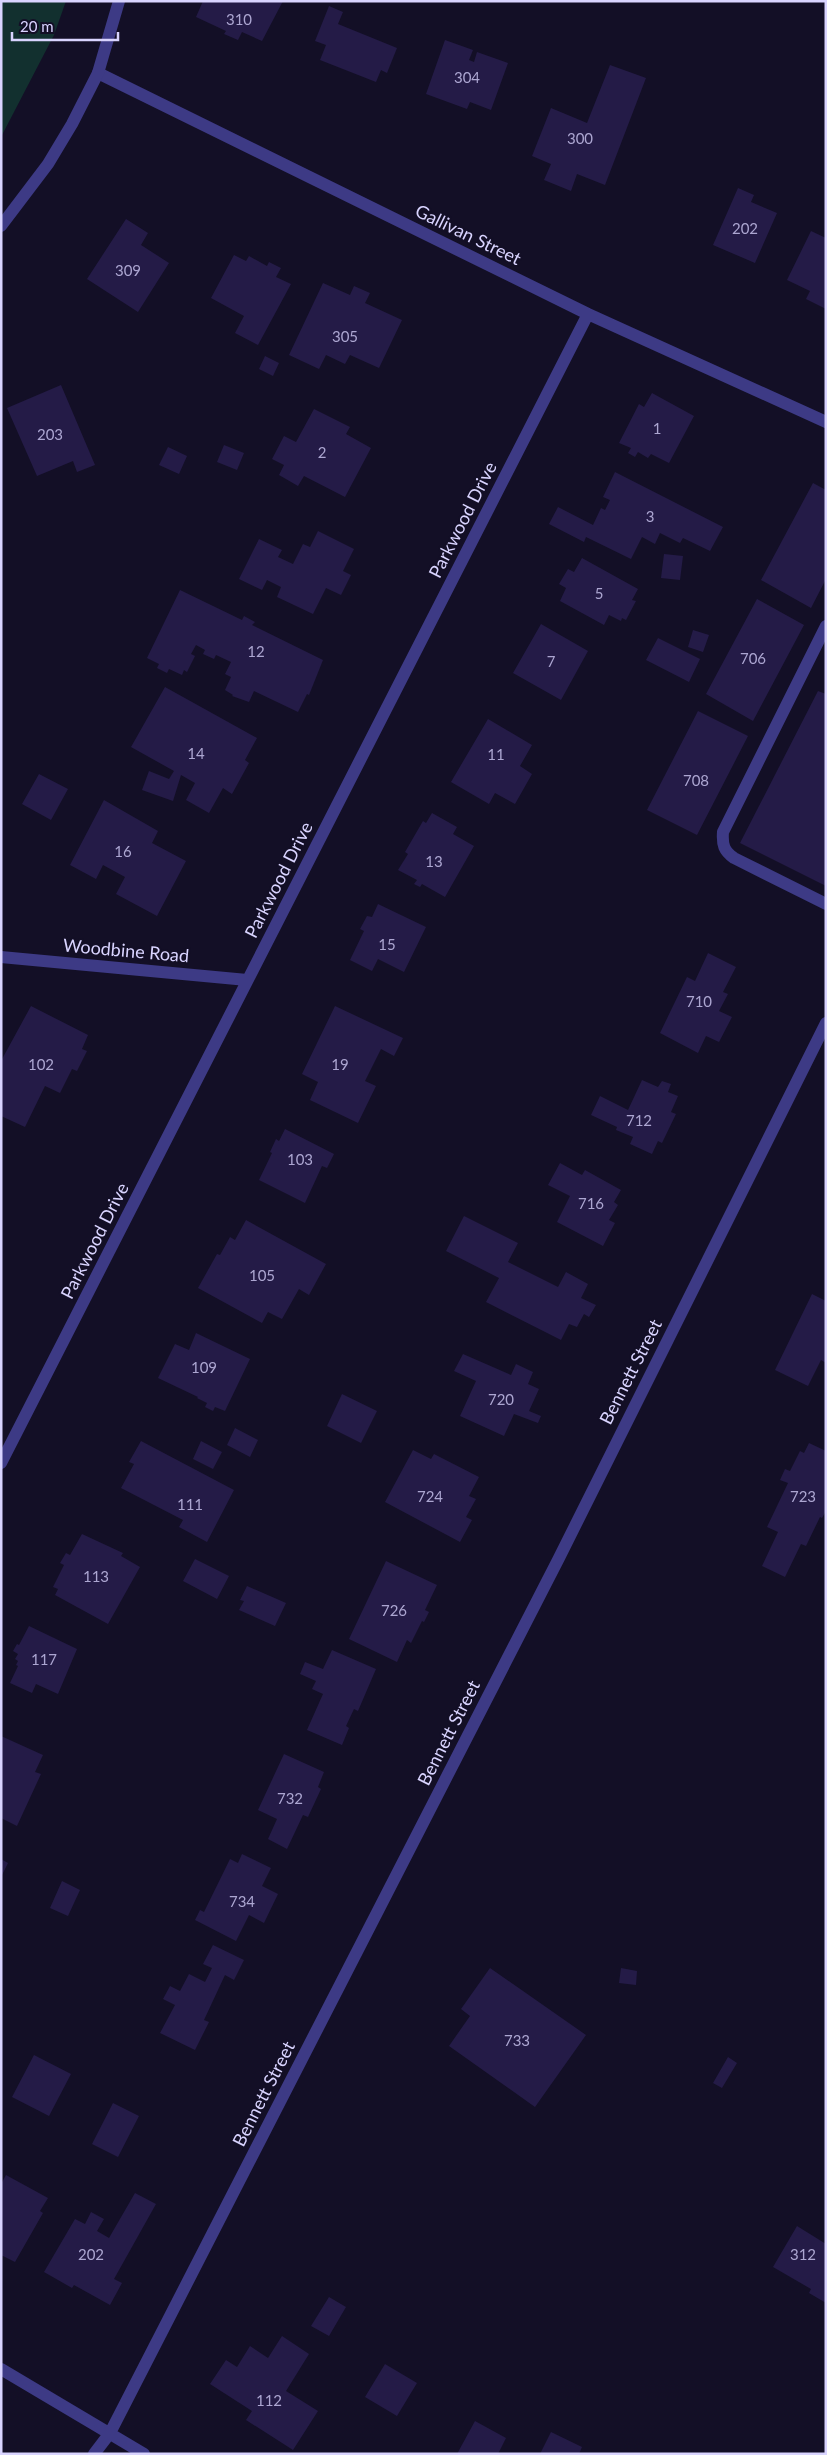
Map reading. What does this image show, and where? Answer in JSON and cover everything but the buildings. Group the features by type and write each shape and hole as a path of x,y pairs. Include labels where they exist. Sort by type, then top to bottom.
{"street":[{"path":"1,226 48,164 72,124 98,72 119,1"},
{"name":"Gallivan Street","path":"98,72 588,314 826,422"},
{"name":"Parkwood Drive","path":"1,1463 588,314"},
{"path":"826,626 723,832 722,842 726,852 734,858 826,904"},
{"name":"Woodbine Road","path":"1,957 247,980"},
{"name":"Bennett Street","path":"94,2454 110,2433 554,1567 826,1023"},
{"path":"1,2369 144,2454"}],"green space":[{"path":"1,1 66,1 54,35 1,137"}]}
